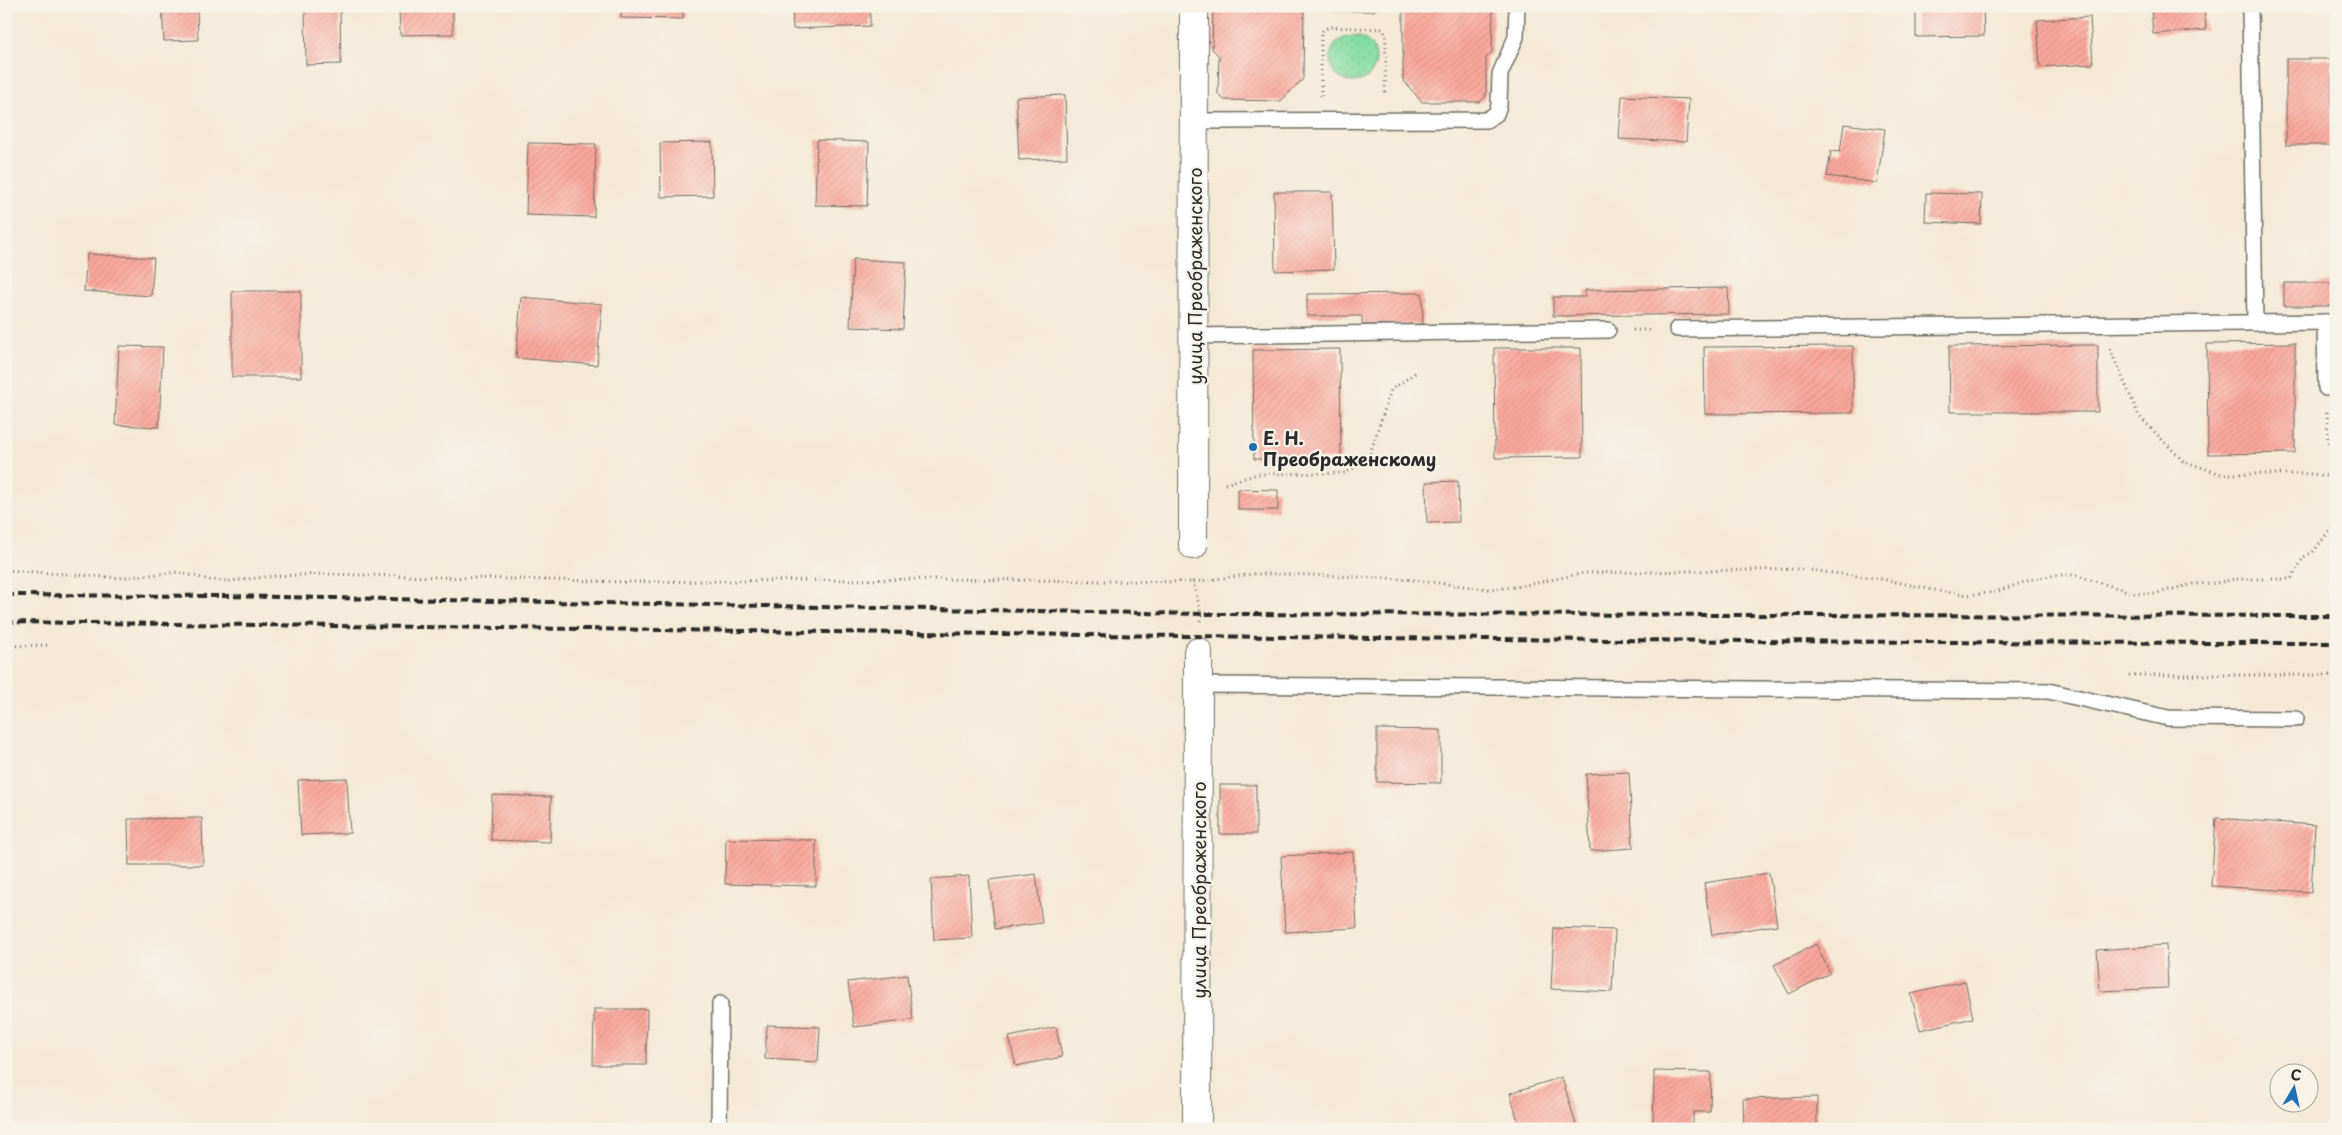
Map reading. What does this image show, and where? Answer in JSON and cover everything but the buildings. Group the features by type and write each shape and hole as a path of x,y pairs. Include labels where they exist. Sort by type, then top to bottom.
{"street":[{"name":"улица Преображенского","path":"1193,545 1194,6"},
{"name":"улица Преображенского","path":"1197,1129 1198,652"}],"lane":[{"path":"1195,121 1486,120 1496,114 1499,105 1500,74 1516,37 1517,6"},
{"path":"2250,6 2254,323"},
{"path":"1677,329 2330,322 2326,388"},
{"path":"1194,336 1608,330"},
{"path":"1198,686 2048,691 2168,718 2296,718"},
{"path":"718,1129 720,1004"}],"path":[{"path":"1321,88 1321,35 1324,30 1329,27 1378,27 1383,29 1386,35 1385,89"},
{"path":"2088,324 2106,340 2139,416 2183,460 2222,474 2311,474 2336,477"},
{"path":"1608,330 1677,329"},
{"path":"1193,501 1233,480 1258,474 1345,473 1368,460 1391,390 1418,371"},
{"path":"2326,388 2328,441 2336,455"},
{"path":"6,570 120,578 178,572 210,580 230,581 274,576 325,574 370,577 628,582 1066,579 1102,582 1192,582 1254,574 1285,574 1406,579 1487,589 1516,587 1584,573 1800,569 1882,579 1968,595 1995,592 2033,579 2056,575 2075,575 2134,593 2154,594 2192,584 2216,583 2235,579 2291,579 2304,557 2313,552 2336,522"},
{"path":"1193,545 1192,582 1202,614 1197,635 1198,652"},
{"path":"6,646 51,645"},
{"path":"2129,675 2336,675"}],"green space":[{"path":"1353,36 1366,40 1372,46 1376,59 1372,72 1366,78 1353,82 1340,78 1334,72 1330,59 1334,46 1340,40"}],"railway":[{"path":"6,595 224,596 1201,614 2336,616"},
{"path":"6,622 1462,639 2336,643"}],"place":[{"name":"Е. Н. Преображенскому","path":"1253,447"}]}
